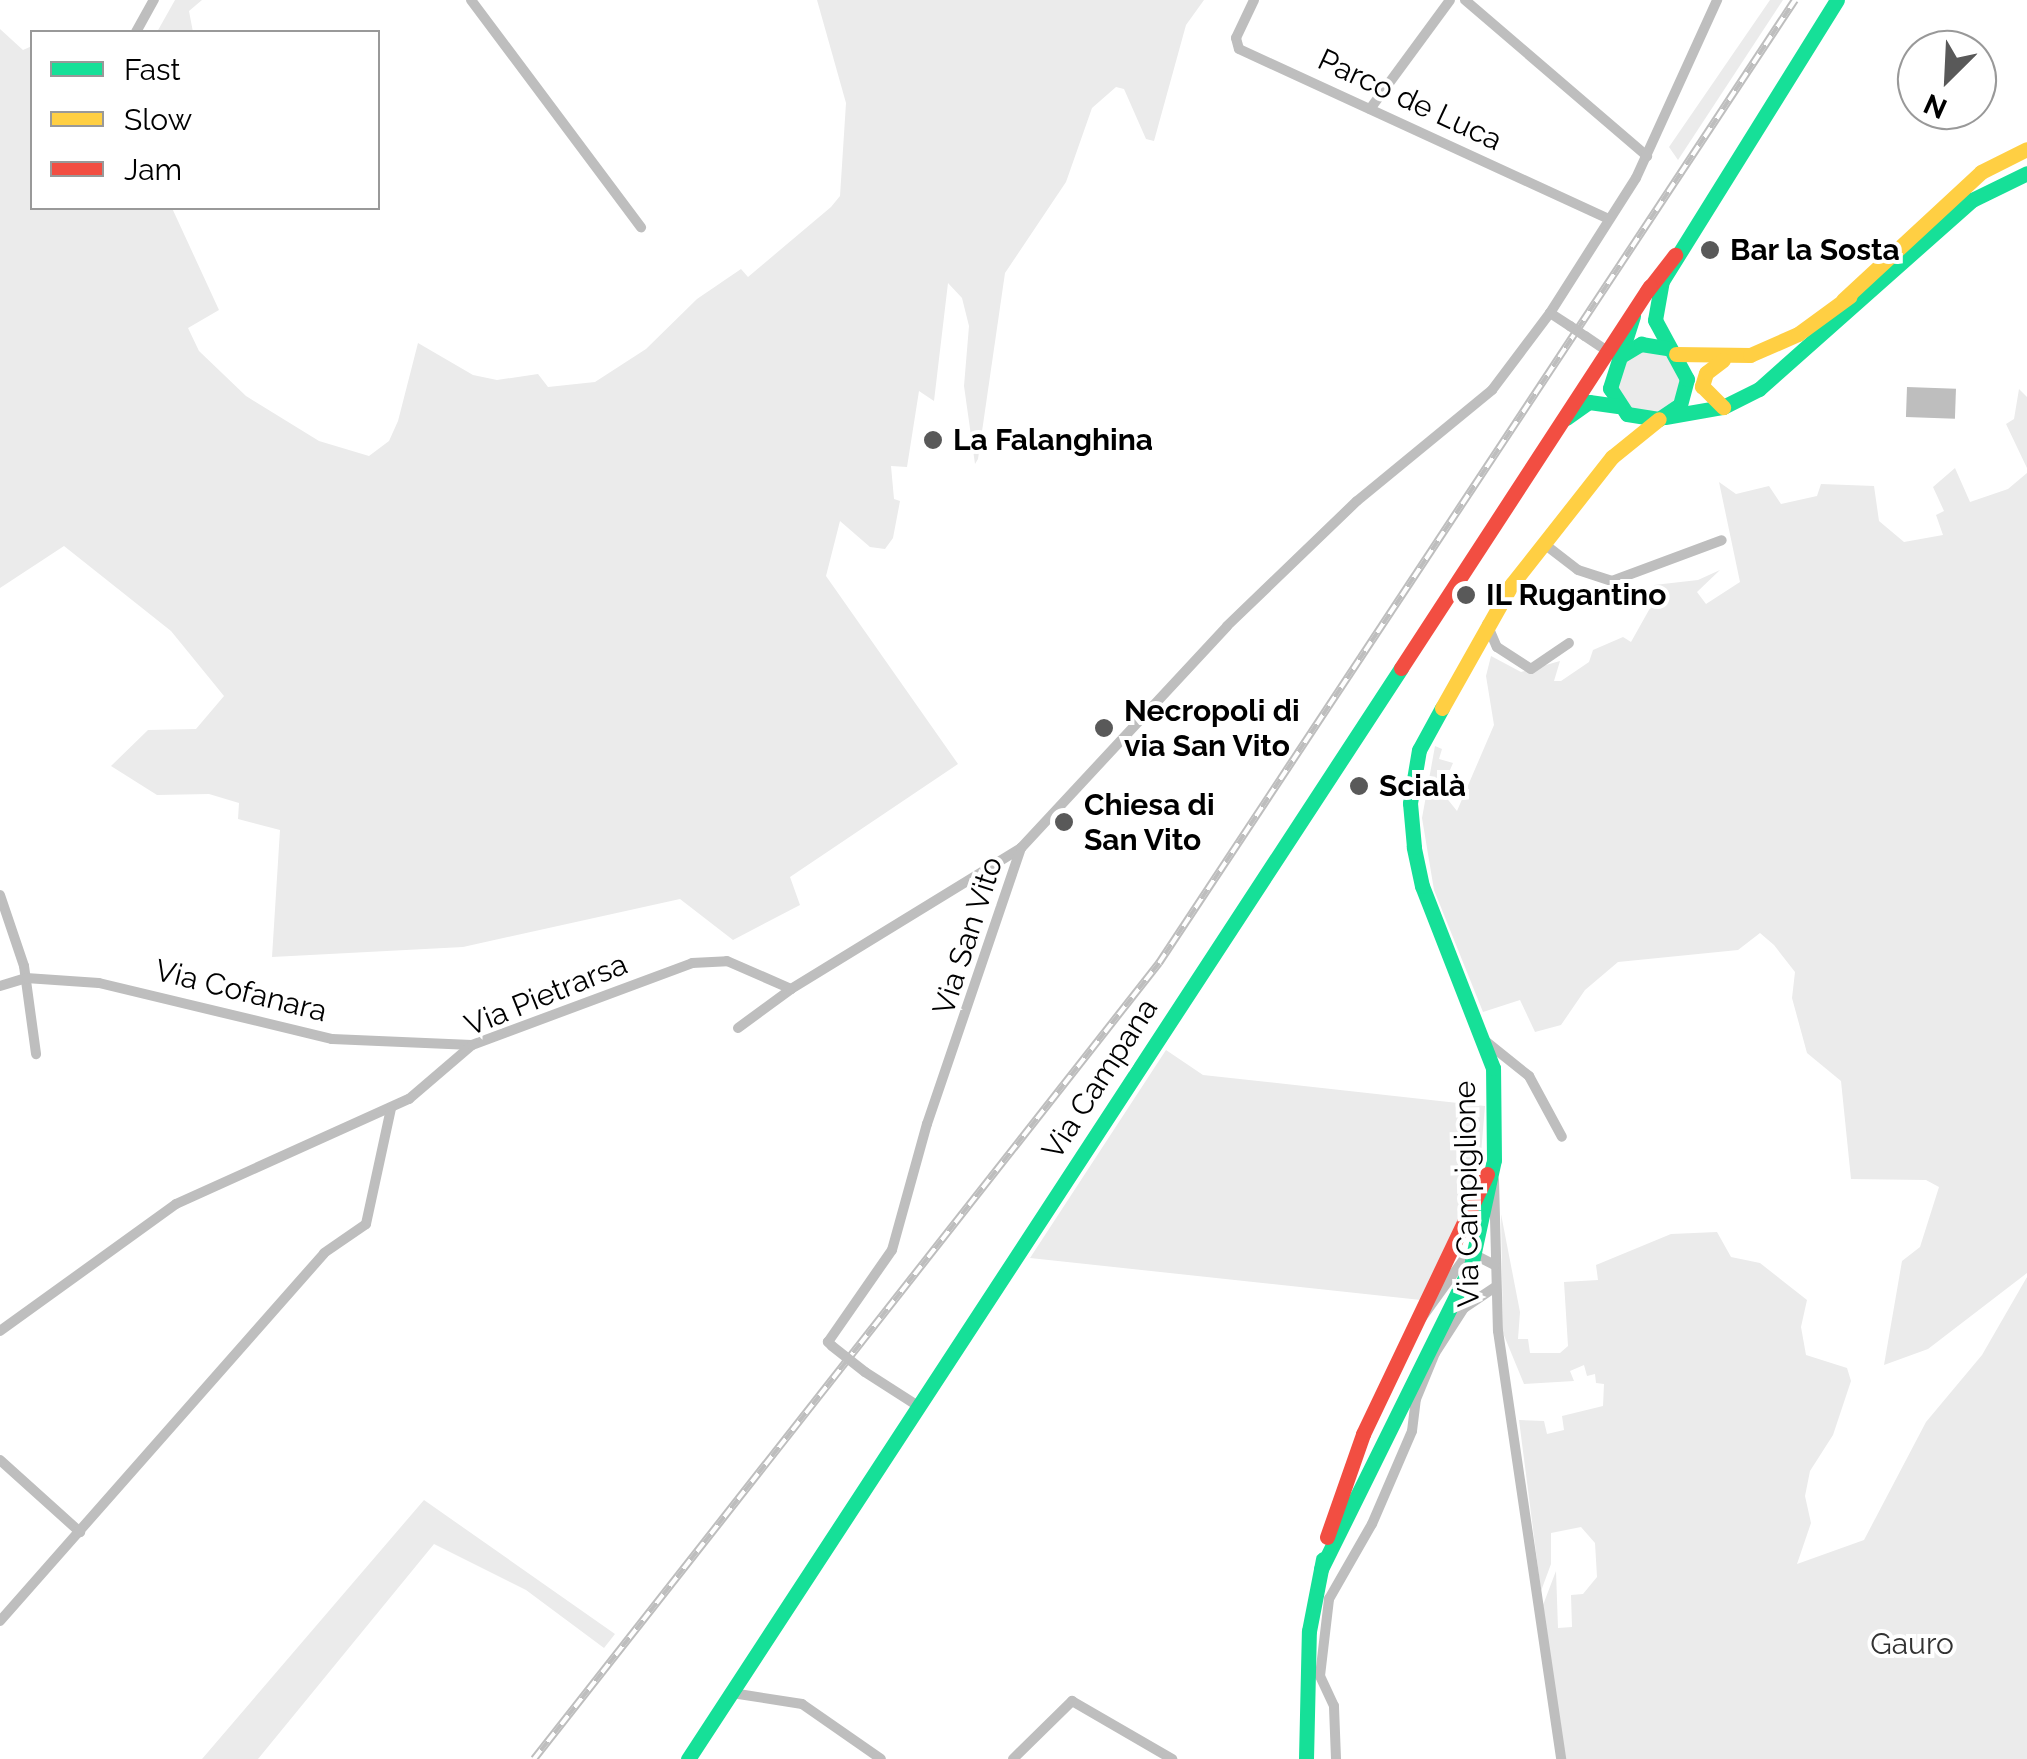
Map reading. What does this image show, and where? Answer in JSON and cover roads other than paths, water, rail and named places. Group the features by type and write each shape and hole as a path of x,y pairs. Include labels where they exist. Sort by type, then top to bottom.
{"main road":[{"path":"1662,418 1687,388 1653,308 1675,256 1837,0"},
{"path":"1844,300 1982,172 2027,148"},
{"path":"1888,273 1798,334 1750,355 1725,359 1642,344 1613,356 1610,388 1619,407 1643,420 1722,407 1768,382 1972,200 2027,173"},
{"name":"Via Campana","path":"688,1759 1581,384 1613,356 1650,286 1675,256"},
{"path":"1750,355 1768,365 1768,382"},
{"path":"1722,407 1702,386 1706,373 1725,359"},
{"name":"Via Campana","path":"1556,428 1582,405 1619,407"},
{"name":"Via Campiglione","path":"1612,457 1623,431 1619,407"},
{"name":"Via Campiglione","path":"1494,1160 1498,1113 1484,1040 1422,886 1410,803 1419,750 1486,624 1543,543 1612,457 1662,418"},
{"path":"1321,1569 1475,1255 1494,1160"},
{"path":"1306,1759 1309,1630 1346,1475 1494,1160"}],"street":[{"path":"137,30 154,0"},
{"path":"471,0 641,227"},
{"name":"Parco de Luca","path":"1254,0 1236,38 1239,49 1609,220"},
{"path":"1370,109 1450,0"},
{"path":"1465,0 1647,156 1717,0"},
{"name":"Via San Vito","path":"918,1406 830,1344 892,1250 927,1124 1022,848 1227,626 1357,502 1492,390 1550,313 1647,156"},
{"path":"1550,313 1613,356"},
{"path":"1543,543 1578,570 1612,581 1722,540"},
{"path":"1486,624 1497,647 1531,668 1569,643"},
{"path":"738,1028 791,989 1022,848"},
{"path":"0,896 26,978 36,1054"},
{"name":"Via Pietrarsa","path":"0,1331 176,1204 391,1108 430,1087 472,1045 692,963 727,961 791,989"},
{"name":"Via Cofanara","path":"0,986 26,978 99,982 332,1040 472,1045"},
{"path":"1484,1040 1529,1076 1562,1137"},
{"path":"0,1621 324,1253 366,1224 391,1108"},
{"name":"Via Campiglione","path":"1494,1160 1495,1286 1562,1759"},
{"path":"1415,1325 1430,1313 1452,1271 1475,1255 1495,1265"},
{"path":"1336,1759 1334,1706 1320,1676 1329,1598 1372,1524 1436,1353 1464,1308 1495,1286"},
{"path":"0,1460 80,1532"},
{"path":"732,1692 802,1704 882,1759"},
{"path":"1013,1759 1063,1705 1078,1701 1172,1759"}],"railway":[{"path":"534,1759 1159,963 1795,0"}],"place":[{"name":"Bar la Sosta","path":"1710,250"},
{"name":"La Falanghina","path":"933,440"},
{"name":"IL Rugantino","path":"1466,595"},
{"name":"Necropoli di via San Vito","path":"1104,728"},
{"name":"Scialà","path":"1359,786"},
{"name":"Chiesa di San Vito","path":"1064,822"}],"park label":[{"name":"Gauro","path":"1912,1644"}]}
